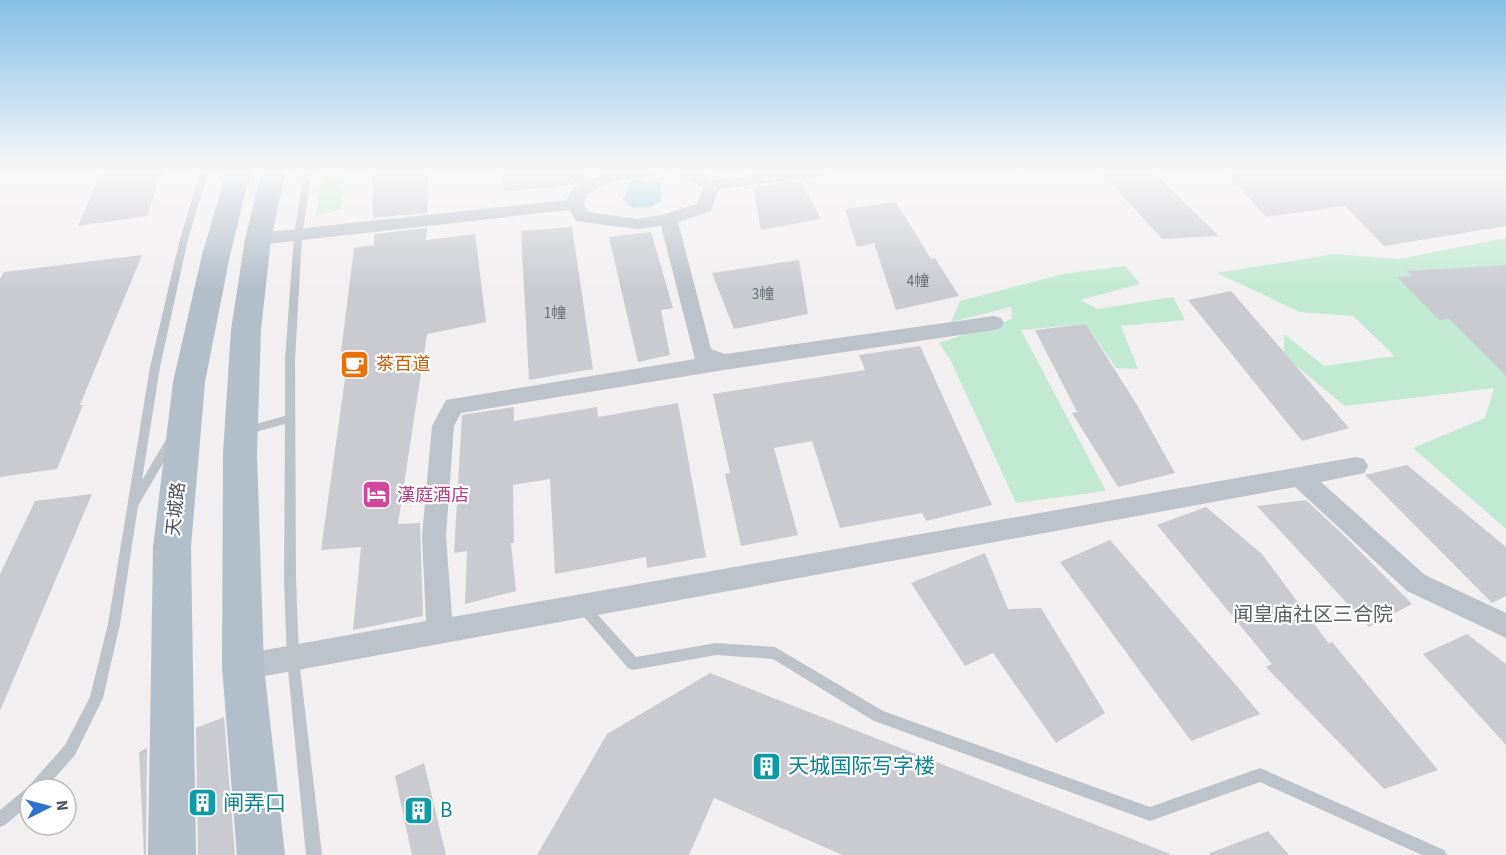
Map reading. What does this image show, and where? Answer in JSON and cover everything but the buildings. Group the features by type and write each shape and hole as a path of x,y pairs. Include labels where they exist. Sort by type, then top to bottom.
{"main road":[{"name":"天城路","path":"172,855 172,547 189,382 216,255 228,210"},
{"path":"261,855 243,668 240,432 246,330 258,239 265,210"}],"street":[{"path":"258,239 522,210"},
{"path":"578,210 582,217 637,224 668,219 696,210"},
{"path":"668,219 702,354 724,362"},
{"path":"440,632 434,536 443,426 454,406 724,362 994,323"},
{"path":"243,668 1356,466"},
{"path":"1299,476 1416,583 1506,626"}],"lane":[{"path":"46,777 70,750 96,698 114,624 155,367 193,210"},
{"path":"302,210 298,235 290,360 293,659 314,855"},
{"path":"131,512 186,415"},
{"path":"240,432 291,418"},
{"path":"583,606 633,664 716,649 775,653 879,716 1150,814 1260,776 1439,855"},
{"path":"0,820 18,804"}],"green space":[{"path":"317,210 338,210 316,216"},
{"path":"1506,238 1506,529 1413,448 1485,418 1494,388 1345,406 1284,356 1284,334 1324,366 1395,356 1353,316 1300,312 1217,273 1334,254 1399,259"},
{"path":"1125,266 1140,284 1080,300 1098,309 1173,297 1185,320 1121,326 1138,369 1116,368 1086,324 1021,330 1106,491 1016,503 951,361 939,343 1012,319 1011,307 951,322 960,301 1063,274"}],"place":[{"name":"茶百道","path":"355,364"},
{"name":"漢庭酒店","path":"376,495"},
{"name":"天城国际写字楼","path":"767,766"},
{"name":"闸弄口","path":"202,803"},
{"name":"B","path":"419,810"}],"district":[{"name":"闻皇庙社区三合院","path":"1313,615"}]}
